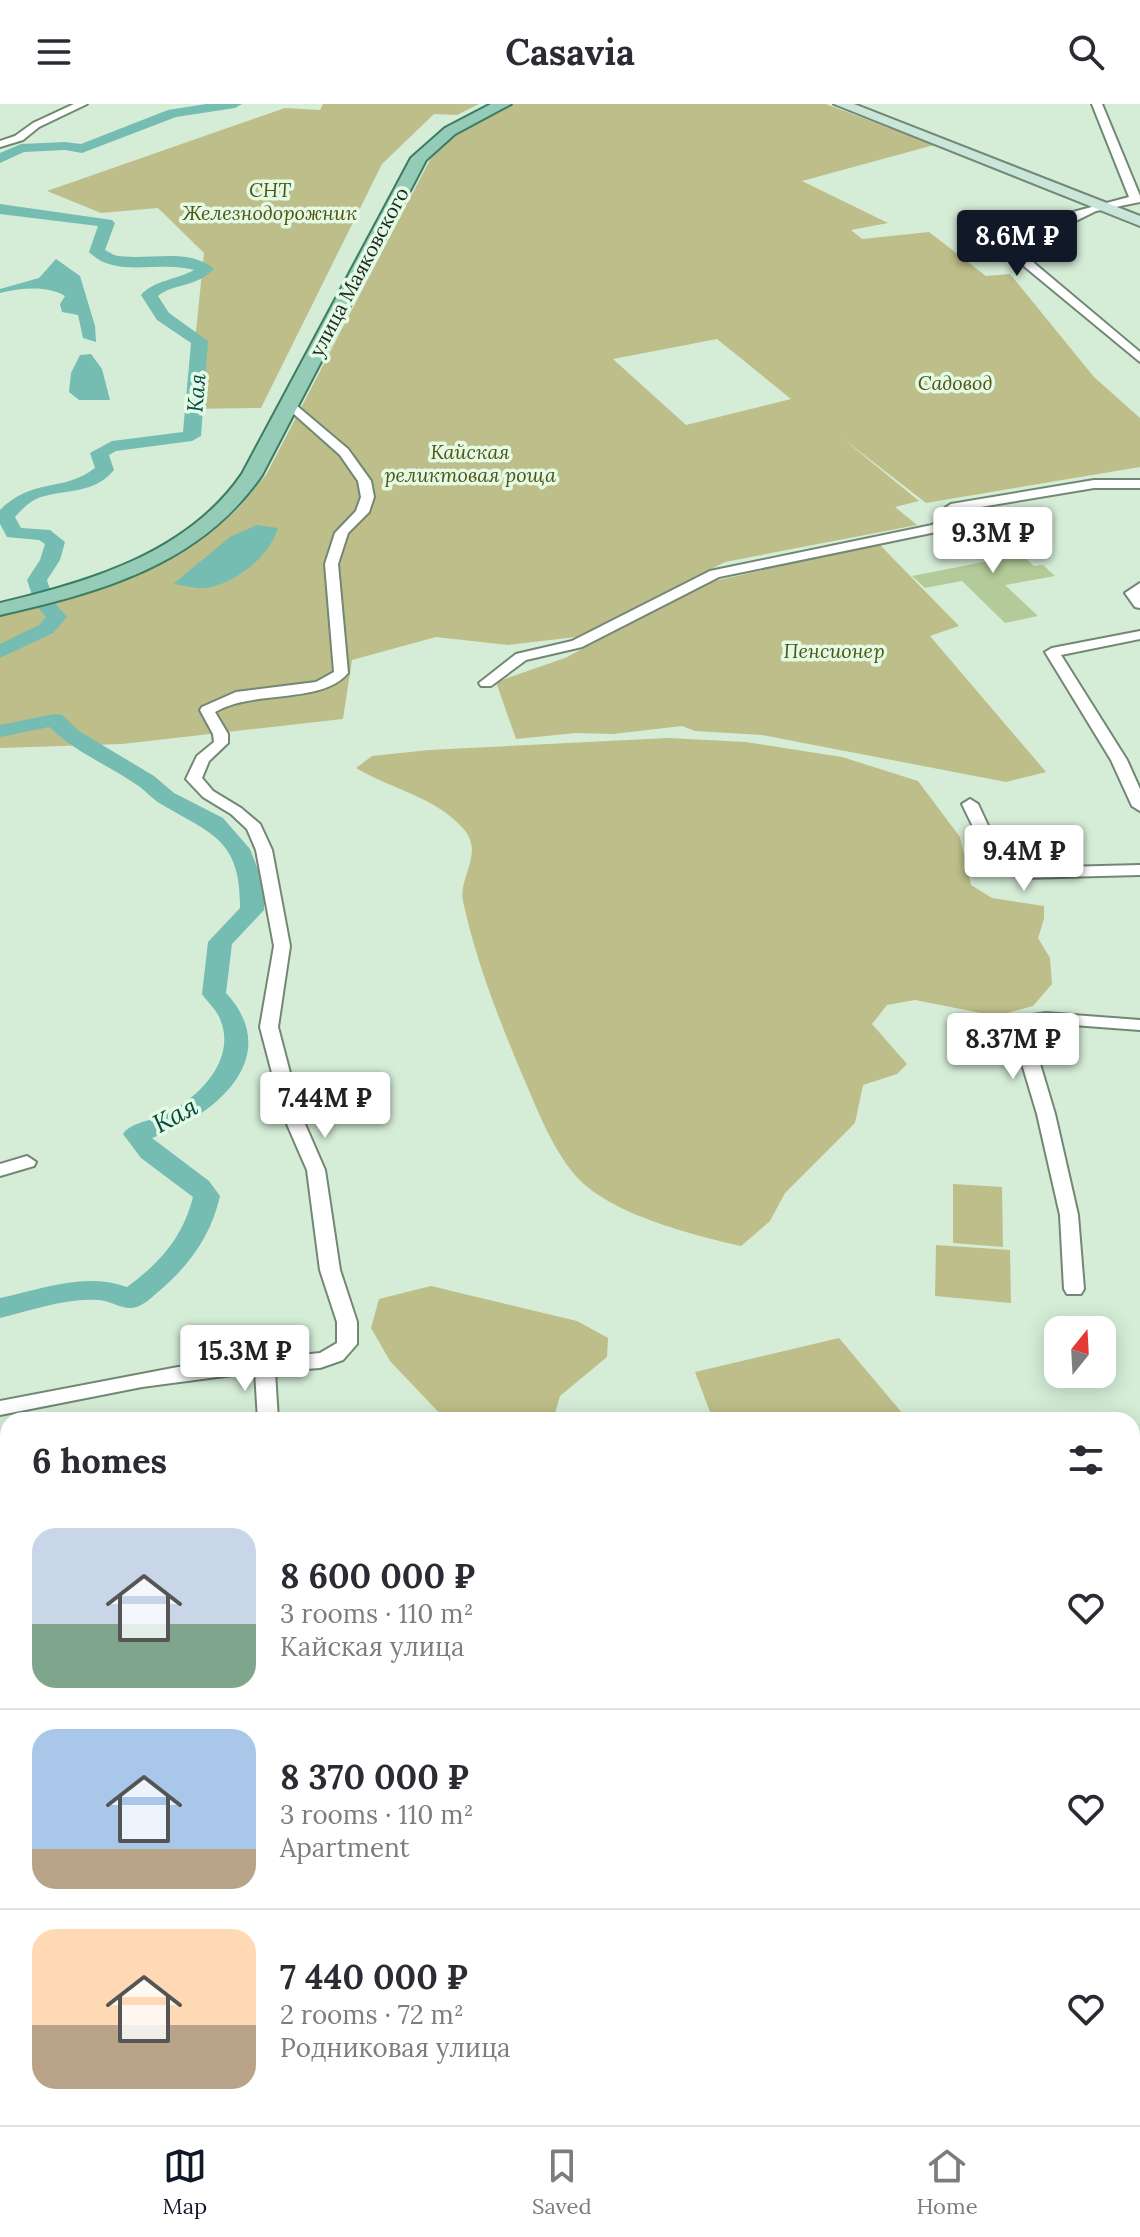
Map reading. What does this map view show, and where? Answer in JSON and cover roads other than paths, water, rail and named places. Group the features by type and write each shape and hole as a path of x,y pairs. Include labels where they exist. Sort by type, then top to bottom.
{"main road":[{"name":"улица Маяковского","path":"77,585 151,561 195,534 227,508 252,475 385,195 412,152 437,131 491,104"},
{"name":"улица Маяковского","path":"282,407 419,158 450,131 503,104"},
{"path":"5,602 77,585 152,548 208,509 238,475 282,407"}],"street":[{"path":"0,144 19,138 44,121 82,104"},
{"path":"841,104 1140,221"},
{"path":"1097,104 1138,199 1098,205 1052,225 1019,245 1029,265 1140,358"},
{"path":"0,1408 102,1387 265,1364 332,1359 344,1349 349,1333 330,1270 316,1170 292,1115 269,1027 282,946 264,850 254,827 236,811 208,794 194,779 202,759 223,738 207,710 220,699 236,694 329,684 339,678 342,664 333,615 331,570 343,531 362,513 369,496 362,475 347,454 282,407"},
{"path":"486,683 521,657 577,644 715,574 927,530 945,524 951,515 951,508 1094,484 1140,484"},
{"path":"1140,587 1132,593 1140,604"},
{"path":"1140,635 1052,652 1119,760 1140,806"},
{"path":"970,804 999,865 1022,873 1140,870"},
{"path":"1074,1289 1069,1215 1046,1114 1020,1027 1024,1021 1046,1018 1140,1025"},
{"path":"0,1170 27,1162"},
{"path":"265,1364 268,1412"}],"water":[{"path":"56,259 80,276 95,326 96,342 83,338 78,315 62,312 60,304 65,296 33,288 0,293 0,289 39,278"},
{"path":"91,354 102,369 110,400 79,400 69,392 71,373 80,355"},
{"path":"257,525 278,528 267,549 239,575 206,588 173,584 230,537"}],"waterway":[{"name":"Кая","path":"0,159 21,148 65,146 82,149 173,113 235,104"},
{"name":"Кая","path":"0,209 107,223 97,252 108,258 135,262 179,262 206,269 185,282 158,288 149,295 163,316 200,341 192,436 112,446 99,453 105,470 94,478 70,488 34,493 5,516 14,533 43,534 55,542 50,560 37,580 45,604 57,617 46,629 0,652"},
{"name":"Кая","path":"0,731 54,720 71,736 146,781 166,798 215,823 239,849 252,885 252,910 220,942 214,994 232,1016 237,1036 228,1070 214,1091 198,1106 176,1119 136,1134 150,1152 190,1179 207,1196 203,1213 189,1242 169,1267 130,1299 115,1293 83,1290 0,1308"}],"park label":[{"name":"СНТ Железнодорожник","path":"270,202"},
{"name":"Садовод","path":"955,383"},
{"name":"Кайская реликтовая роща","path":"470,464"},
{"name":"Пенсионер","path":"834,651"}]}
